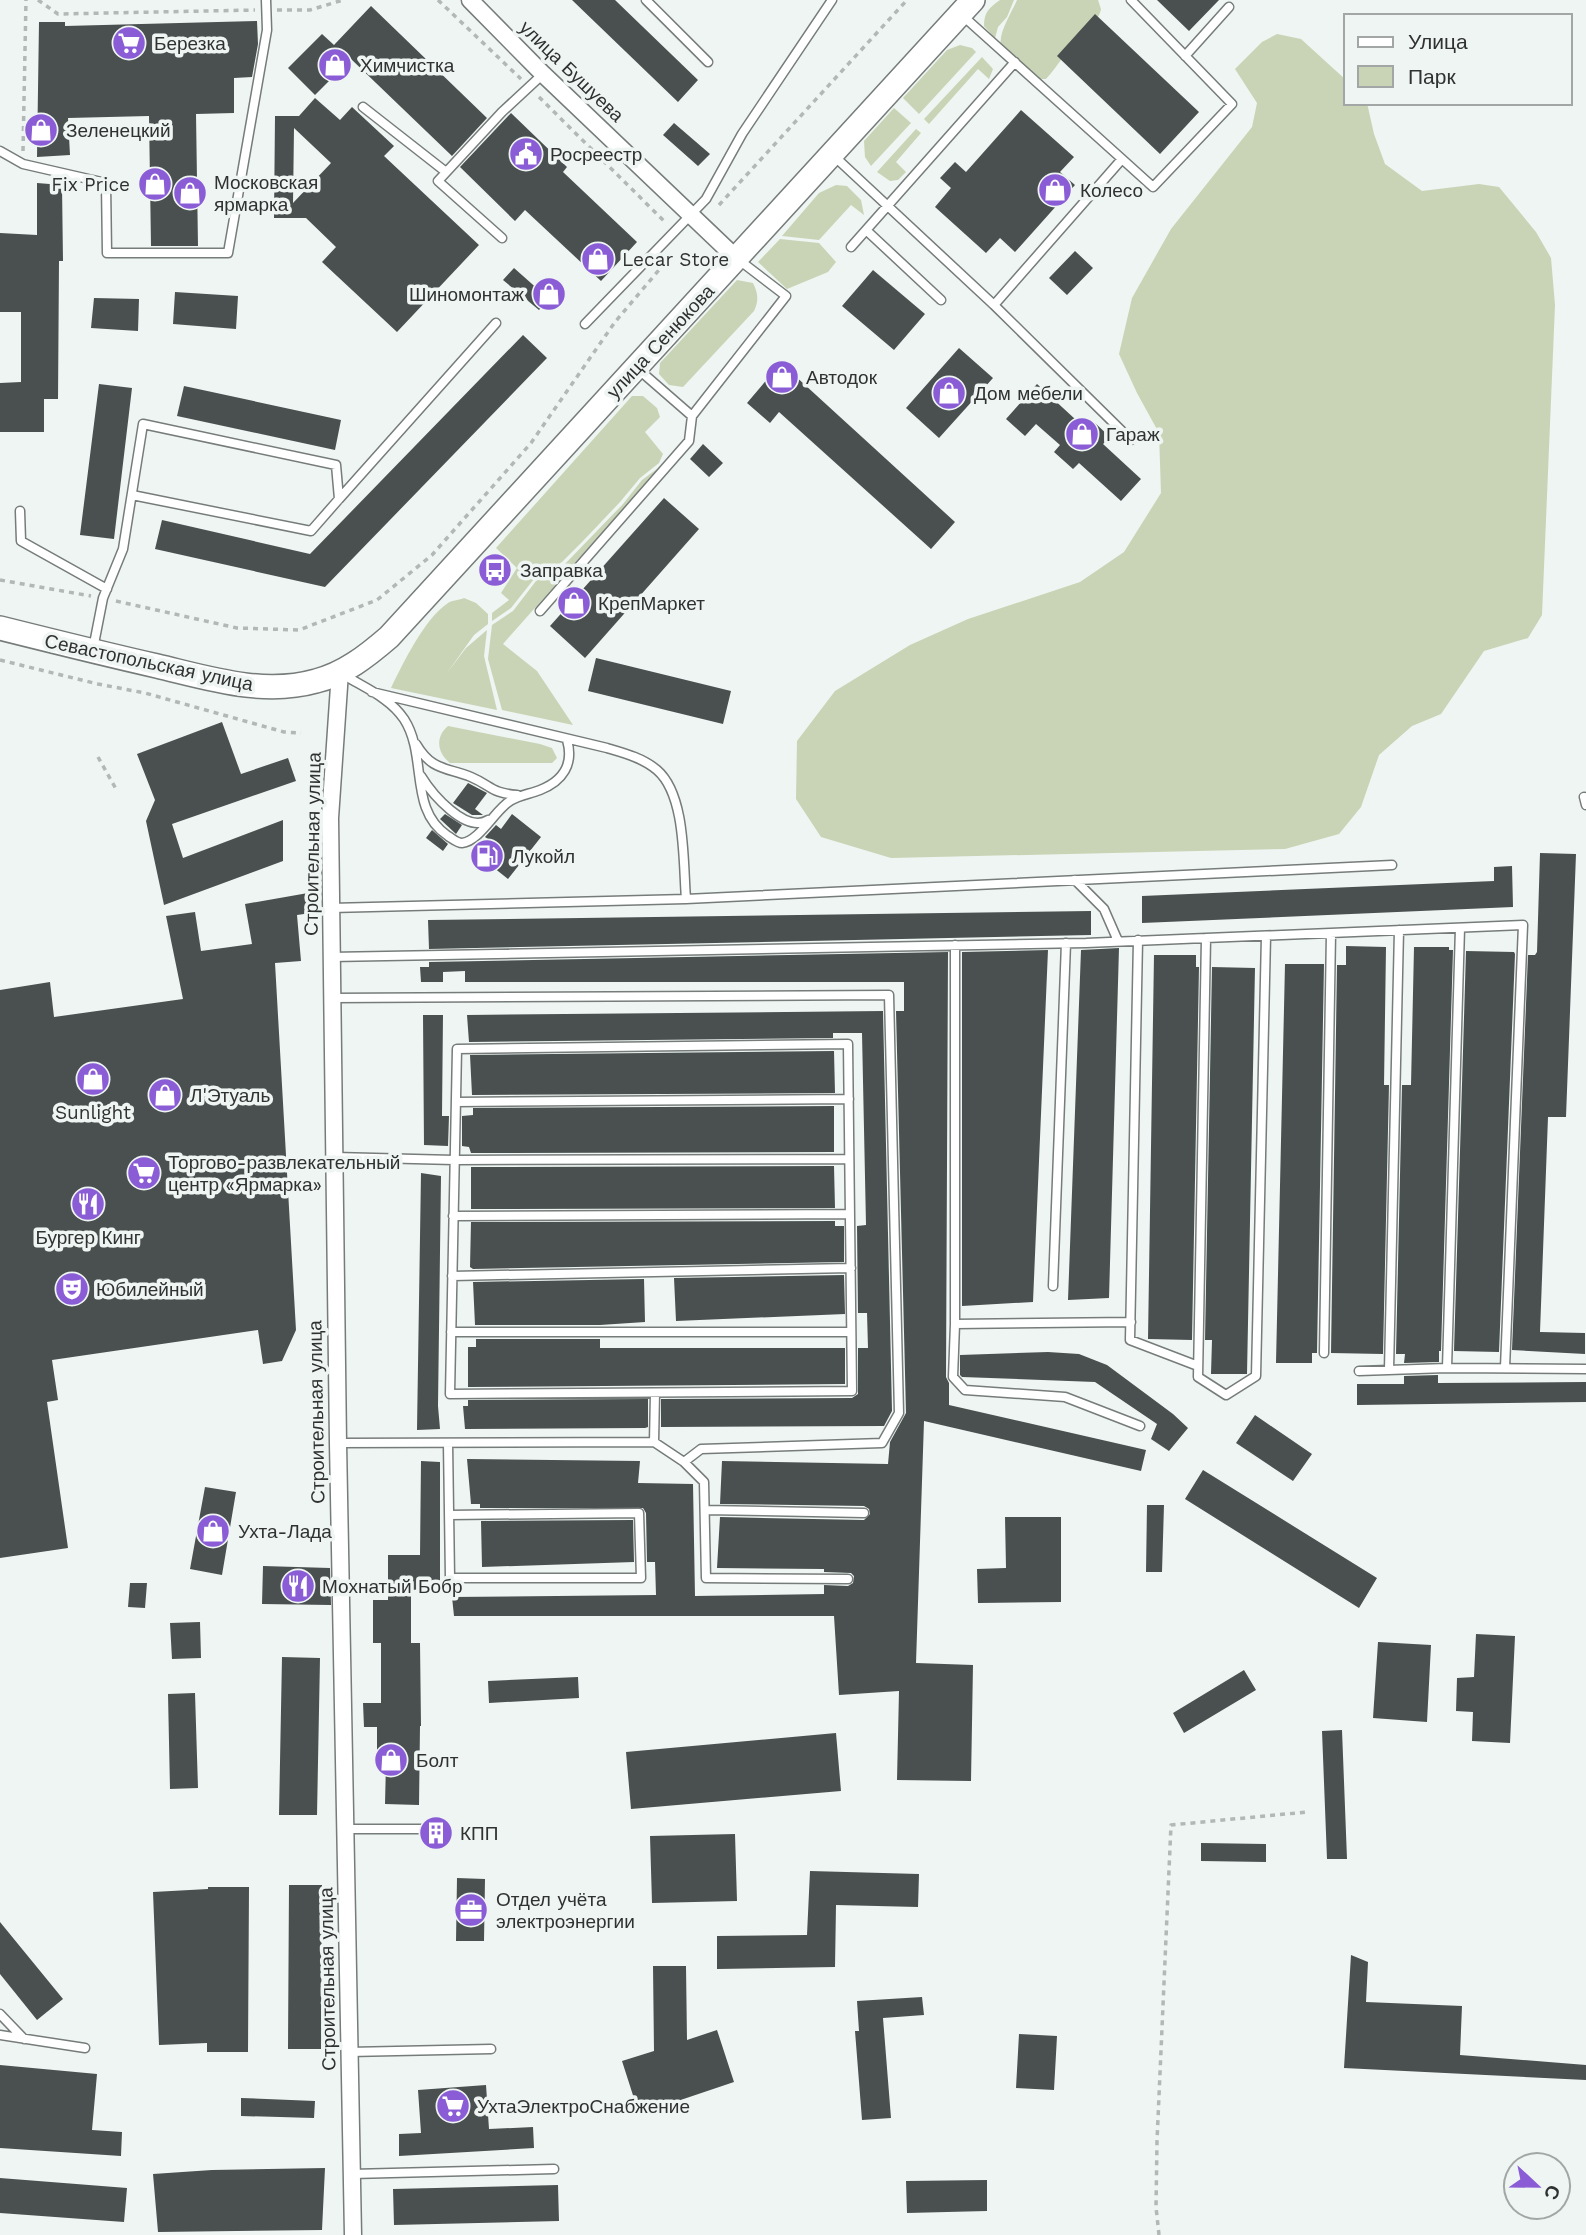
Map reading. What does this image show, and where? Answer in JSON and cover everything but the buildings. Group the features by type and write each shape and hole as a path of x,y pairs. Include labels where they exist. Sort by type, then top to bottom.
{"main road":[{"name":"улица Сенюкова","path":"340,672 388,637 967,7"},
{"name":"Севастопольская улица","path":"0,628 211,679 255,686 300,685 340,672"}],"street":[{"name":"улица Бушуева","path":"470,0 543,74 737,258"},
{"name":"Строительная улица","path":"340,672 330,818 331,957 353,2235"}],"lane":[{"path":"0,151 23,164 106,183 107,253 228,253 267,30 266,0"},
{"path":"646,0 708,62"},
{"path":"585,324 675,231 695,219 742,134 832,0"},
{"path":"967,7 1015,62 1153,187 1232,104 1131,0"},
{"path":"1185,56 1229,7"},
{"path":"851,247 1015,62"},
{"path":"502,238 438,180 502,112 543,74"},
{"path":"363,107 446,172"},
{"path":"832,154 994,305 1131,440"},
{"path":"994,305 1122,159"},
{"path":"866,230 941,300"},
{"path":"540,611 689,441 692,416 786,296 737,258"},
{"path":"132,495 311,531 496,323"},
{"path":"636,367 692,416"},
{"path":"93,652 105,594 123,549 143,424 336,465 339,499"},
{"path":"20,511 21,541 105,594"},
{"path":"340,672 395,707 413,739 435,766 469,776 495,792 522,795"},
{"path":"372,692 607,748 645,761 658,771 675,797 686,900"},
{"path":"413,739 423,799 432,822 462,843 474,838 507,803 560,779 568,766 567,740"},
{"path":"419,774 436,797 469,822 482,824 496,814"},
{"path":"331,908 686,900 1392,865"},
{"path":"1075,880 1104,909 1118,941"},
{"path":"331,957 1066,943 1523,925 1506,1368"},
{"path":"1447,1368 1460,928"},
{"path":"1389,1370 1399,930"},
{"path":"1324,1353 1331,933"},
{"path":"1206,938 1198,1377 1226,1395 1256,1376 1266,936"},
{"path":"1138,940 1130,1340 1198,1366"},
{"path":"1053,1286 1066,943"},
{"path":"955,945 956,1324 953,1377 965,1390 1065,1397 1140,1426"},
{"path":"332,999 889,995 899,1413 882,1443 701,1450 684,1462"},
{"path":"848,1044 849,1099 852,1391 450,1394 457,1049 848,1044"},
{"path":"456,1102 849,1099"},
{"path":"334,1157 454,1160 849,1159"},
{"path":"453,1216 850,1214"},
{"path":"452,1276 851,1268"},
{"path":"956,1324 1131,1322"},
{"path":"451,1332 852,1332"},
{"path":"1359,1371 1447,1368 1586,1369"},
{"path":"654,1442 655,1393"},
{"path":"338,1443 654,1442 684,1462 704,1482 706,1578 848,1579"},
{"path":"448,1443 449,1515 450,1577 641,1578 639,1513 449,1515"},
{"path":"705,1510 864,1513"},
{"path":"345,1829 422,1829"},
{"path":"0,2014 24,2039"},
{"path":"0,2035 85,2048"},
{"path":"349,2052 491,2049"},
{"path":"352,2174 554,2169"}],"path":[{"path":"23,164 26,0"},
{"path":"38,0 58,14 310,9 343,0"},
{"path":"438,0 675,231"},
{"path":"695,219 907,0"},
{"path":"0,580 105,594 237,628 299,630 377,600 432,555 531,443 615,321 667,261"},
{"path":"0,660 145,693 284,733 300,733"},
{"path":"98,757 116,789"},
{"path":"1160,2235 1156,2207 1157,2141 1171,1825 1307,1812"}],"green space":[{"path":"1000,0 1014,0 1007,17 998,27 995,38 984,26 984,21 988,11"},
{"path":"1017,0 1098,0 1101,9 1093,24 1076,39 1054,70 1046,79 1039,79 1001,46 1003,29"},
{"path":"1277,34 1301,39 1344,78 1344,105 1367,105 1385,164 1422,191 1479,184 1499,187 1536,232 1551,258 1555,305 1542,615 1528,638 1484,651 1441,714 1412,726 1379,755 1361,807 1339,834 1285,849 891,858 821,837 796,799 797,741 835,691 910,645 968,619 1080,582 1124,552 1161,493 1159,433 1119,354 1132,298 1171,229 1252,127 1257,103 1235,69 1262,42"},
{"path":"960,45 976,52 919,114 903,98 947,50"},
{"path":"982,57 993,69 989,79 978,69 929,124 924,119"},
{"path":"894,108 911,123 871,166 865,157 864,141"},
{"path":"916,129 921,133 896,162 906,172 898,180 890,181 877,172"},
{"path":"836,185 847,186 861,200 864,215 851,205 819,240 782,236 819,193"},
{"path":"780,239 819,243 836,262 828,272 787,289 758,262"},
{"path":"737,280 753,283 757,297 754,311 683,387 669,385 659,374 660,363"},
{"path":"632,396 643,396 657,408 660,417 645,432 663,454 659,463 640,478 562,562 534,579 511,608 492,621 492,613 509,600 501,593 517,568 496,548"},
{"path":"661,466 503,644 537,671 573,725 502,710 488,659 492,625 513,611 536,581 564,565 623,504 642,480"},
{"path":"464,598 476,603 488,614 488,624 474,635 447,673 466,648 487,630 484,656 497,710 391,688 415,642 431,619 448,603"},
{"path":"448,726 540,744 552,748 557,758 552,763 450,763 442,755 439,745 441,735"}],"place":[{"name":"Березка","path":"129,43"},
{"name":"Химчистка","path":"335,65"},
{"name":"Зеленецкий","path":"41,130"},
{"name":"Росреестр","path":"526,154"},
{"name":"Fix Price","path":"155,184"},
{"name":"Колесо","path":"1055,190"},
{"name":"Московская ярмарка","path":"190,193"},
{"name":"Lecar Store","path":"598,259"},
{"name":"Шиномонтаж","path":"549,294"},
{"name":"Автодок","path":"782,377"},
{"name":"Дом мебели","path":"949,393"},
{"name":"Гараж","path":"1082,434"},
{"name":"Заправка","path":"495,570"},
{"name":"КрепМаркет","path":"574,603"},
{"name":"Лукойл","path":"487,856"},
{"name":"Sunlight","path":"93,1079"},
{"name":"Л'Этуаль","path":"165,1095"},
{"name":"Торгово-развлекательный центр «Ярмарка»","path":"144,1173"},
{"name":"Бургер Кинг","path":"88,1204"},
{"name":"Юбилейный","path":"72,1289"},
{"name":"Ухта-Лада","path":"213,1531"},
{"name":"Мохнатый Бобр","path":"298,1586"},
{"name":"Болт","path":"391,1760"},
{"name":"КПП","path":"436,1833"},
{"name":"Отдел учёта электроэнергии","path":"471,1910"},
{"name":"УхтаЭлектроСнабжение","path":"453,2106"}]}
